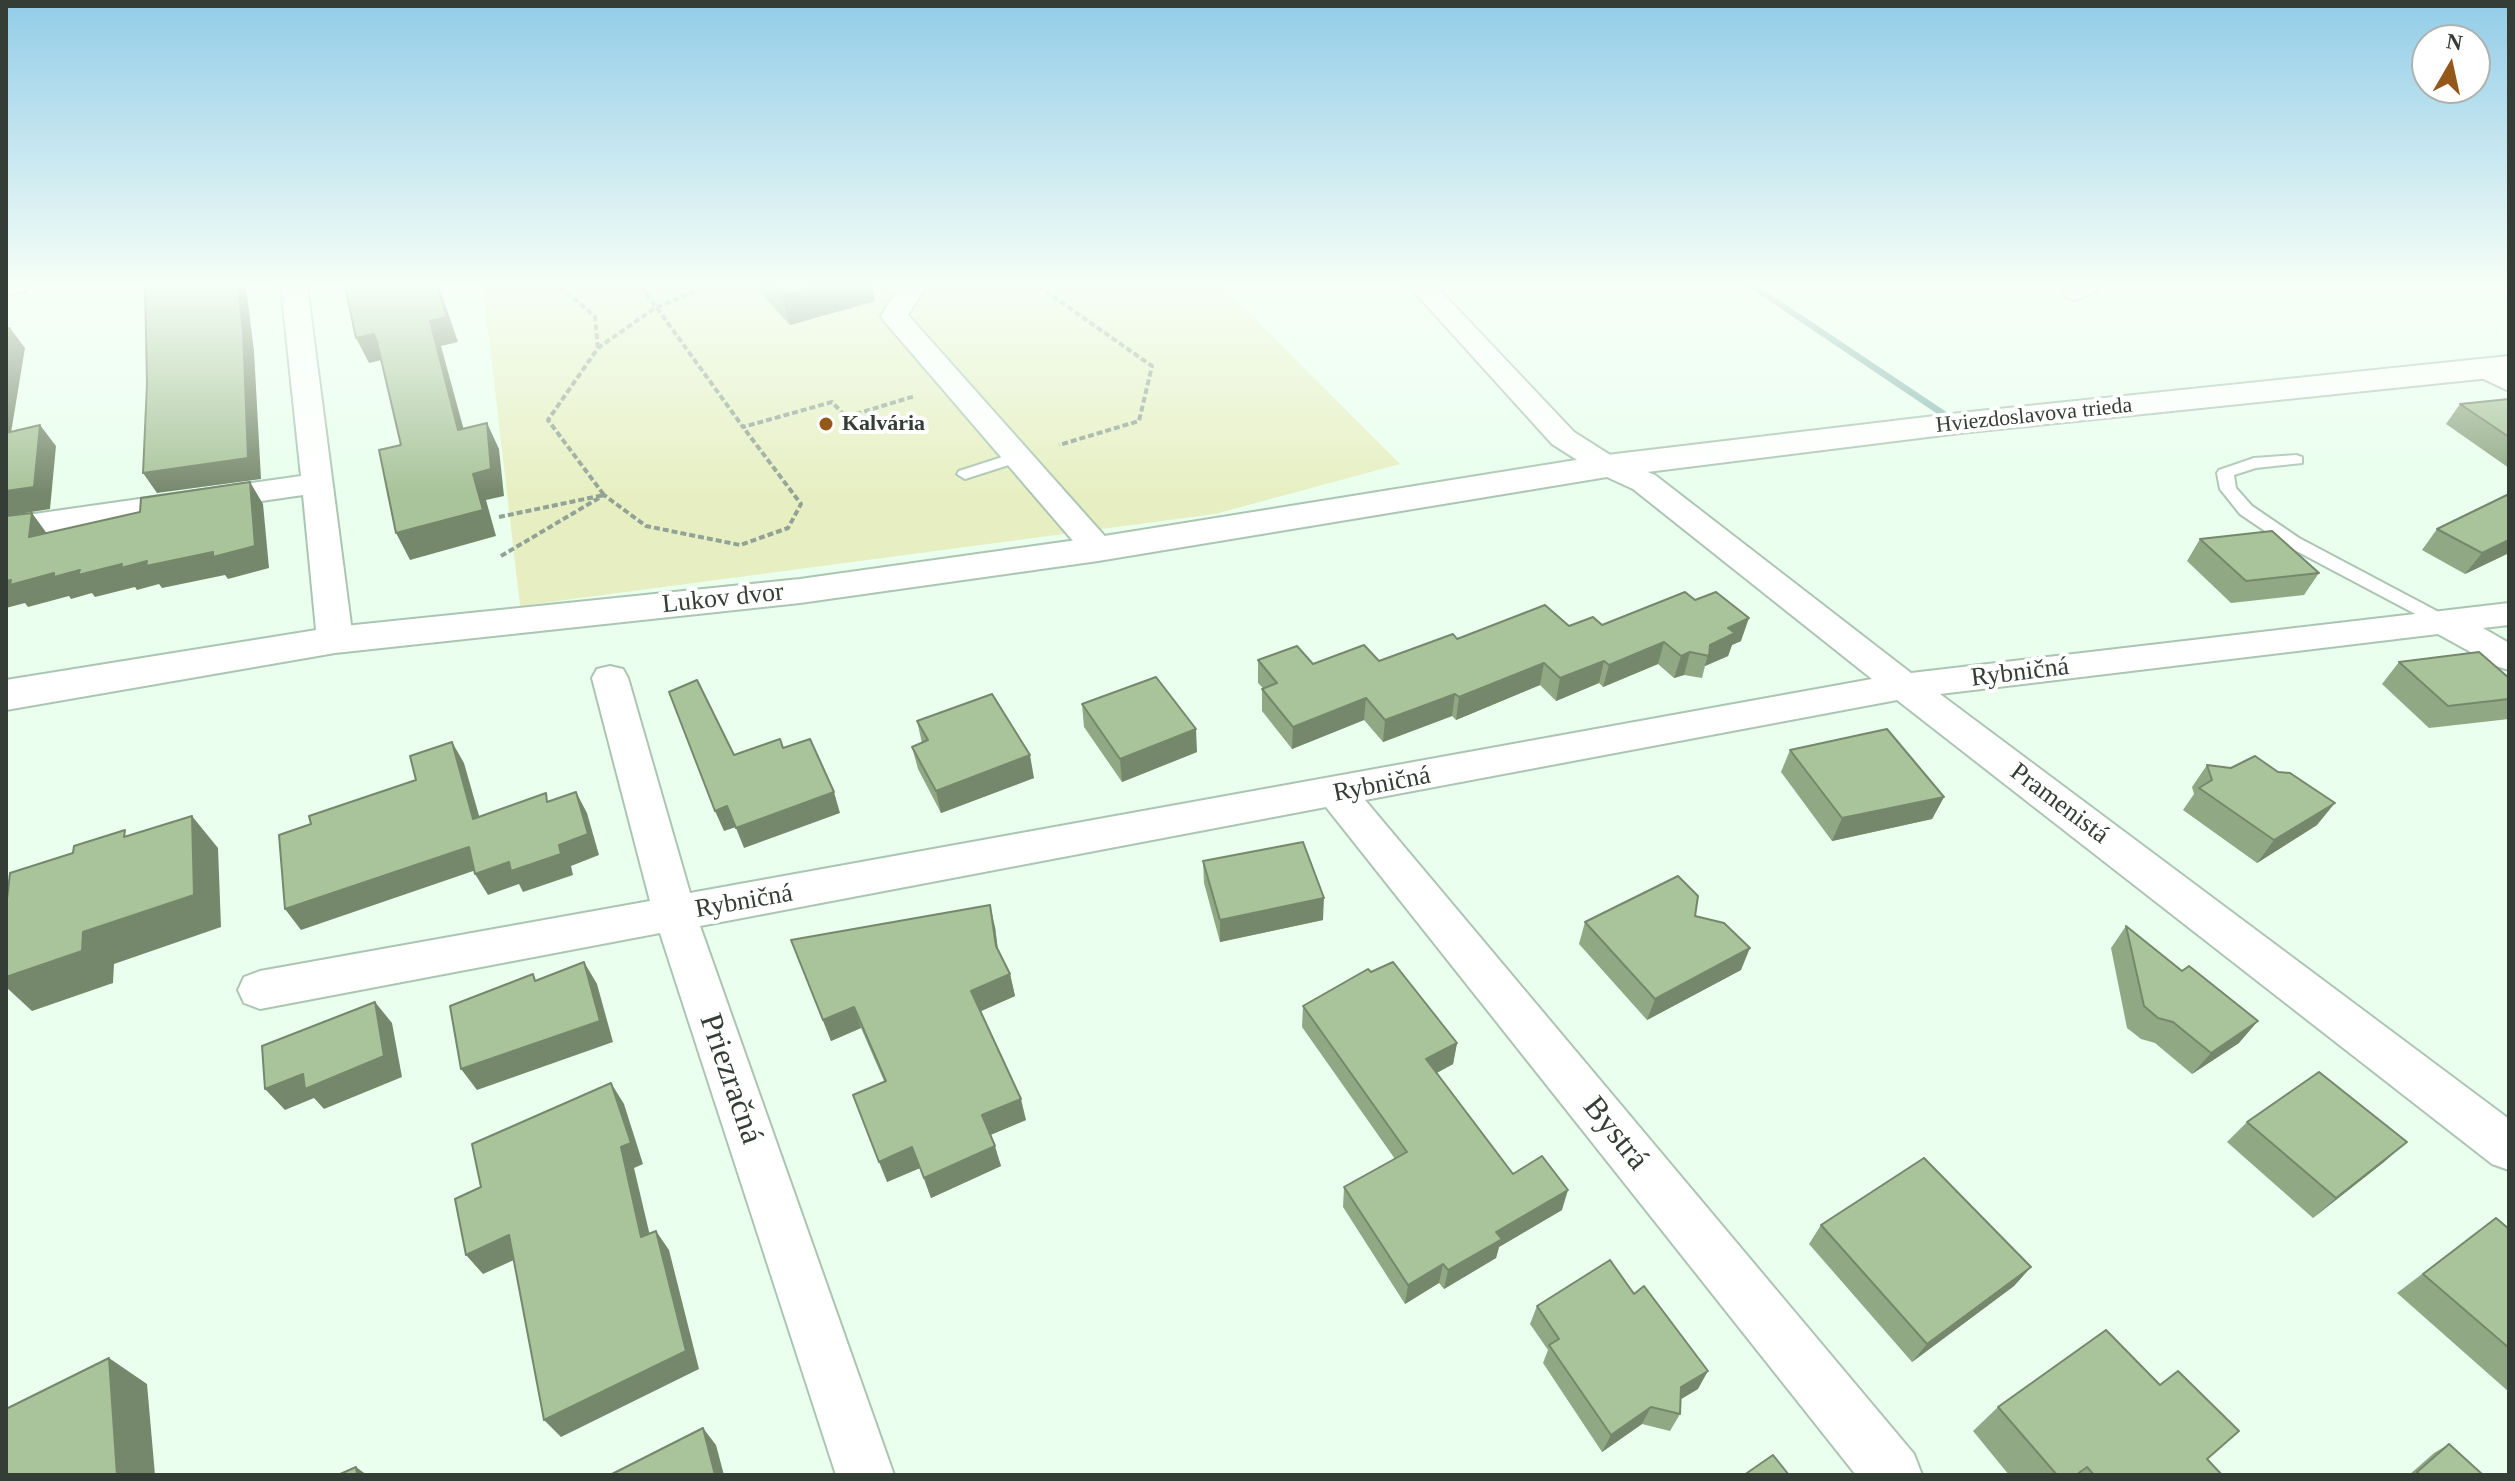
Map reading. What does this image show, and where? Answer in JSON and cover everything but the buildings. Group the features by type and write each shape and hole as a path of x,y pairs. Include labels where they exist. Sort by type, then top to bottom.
{"street":[{"path":"302,355 335,640"},
{"path":"929,355 1098,549"},
{"name":"Pramenistá","path":"1486,355 1563,438 1607,466 1644,482 1904,686 2509,1148"},
{"name":"Hviezdoslavova trieda","path":"1098,549 1607,466 1960,423 2501,373"},
{"path":"6,528 318,483"},
{"name":"Lukov dvor","path":"6,695 335,640 800,591 1098,549"},
{"name":"Rybničná","path":"260,990 1904,686 2509,614"},
{"path":"2444,622 2509,658"},
{"name":"Priezračná","path":"610,678 675,915 865,1475"},
{"name":"Bystrá","path":"1337,793 1893,1475"}],"lane":[{"path":"965,474 1018,457"},
{"path":"2296,460 2254,463 2225,473 2228,489 2246,510 2293,542 2444,622"}],"path":[{"path":"593,355 548,420 604,495 646,526 740,545 788,528 801,504 690,355"},
{"path":"1018,457 1139,421 1152,366 1136,355"},
{"path":"743,427 832,402 846,417 955,385"},
{"path":"499,517 604,495"},
{"path":"501,556 604,495"}],"green space":[{"path":"491,355 1291,355 1400,464 1215,514 520,606"}],"waterway":[{"path":"1856,355 1943,413"}],"place":[{"name":"Kalvária","path":"826,424"}]}
